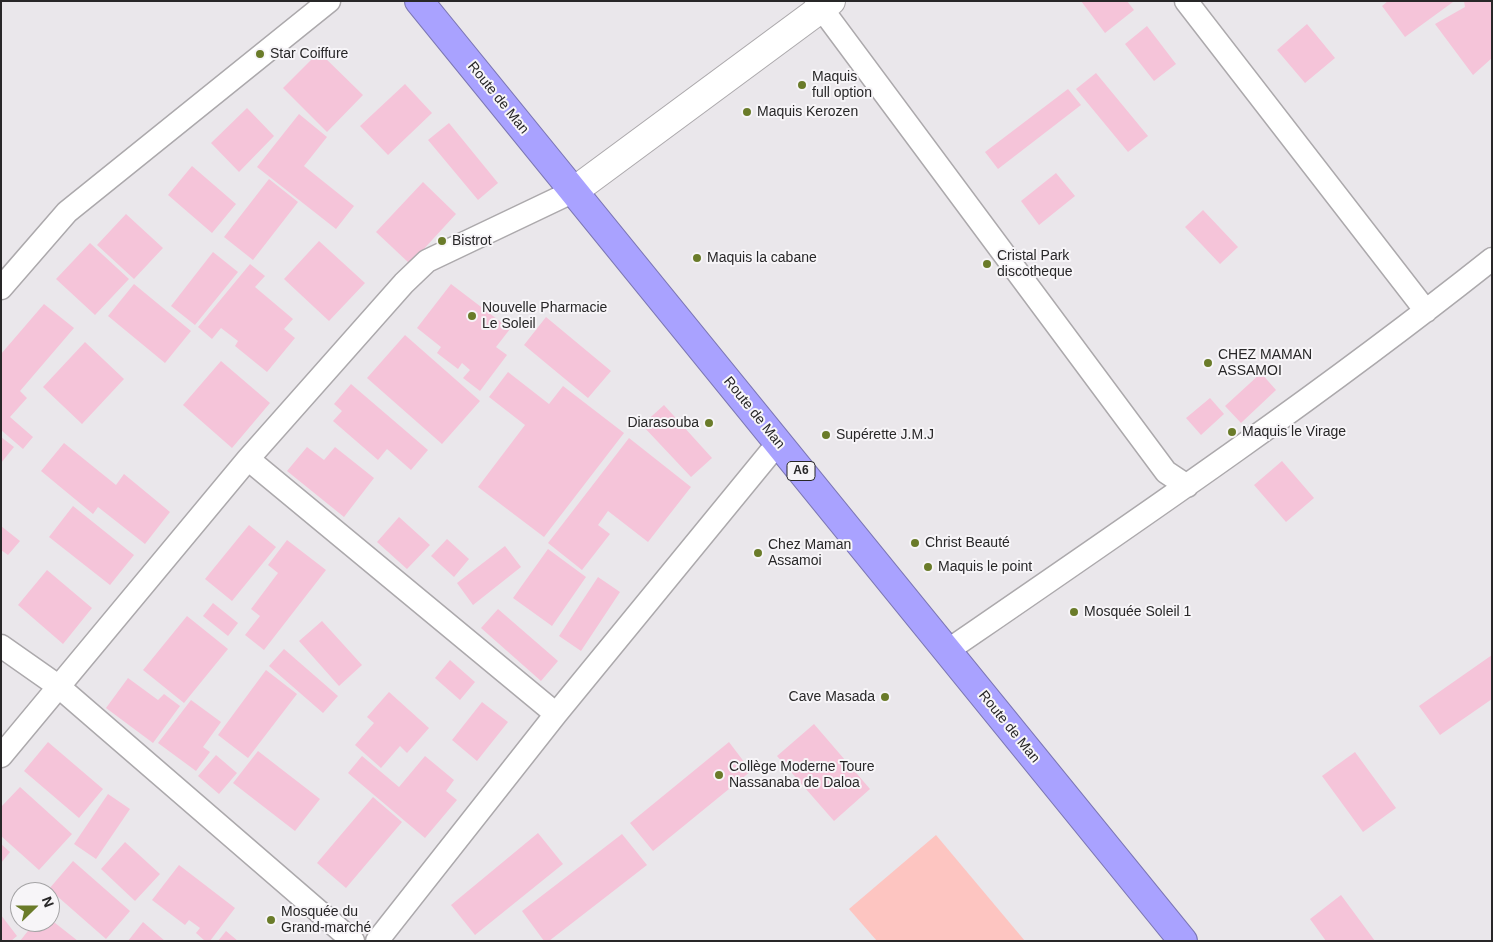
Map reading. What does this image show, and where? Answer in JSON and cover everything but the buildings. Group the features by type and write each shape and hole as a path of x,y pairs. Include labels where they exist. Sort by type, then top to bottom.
{"highway":[{"name":"Route de Man","path":"419,1 1183,941"}],"street":[{"path":"1,288 67,212 329,1"},
{"path":"1186,1 1426,312"},
{"path":"1,756 248,459 404,283 427,261 574,191 823,4 1166,472 1187,486"},
{"path":"948,651 1187,486 1426,312 1492,259"},
{"path":"377,941 556,714 778,443"},
{"path":"248,459 556,714"},
{"path":"1,646 58,686 353,941"}],"shaded area":[{"path":"936,835 1025,941 877,941 849,909"}],"place":[{"name":"Star Coiffure","path":"260,54"},
{"name":"Maquis full option","path":"802,85"},
{"name":"Maquis Kerozen","path":"747,112"},
{"name":"Bistrot","path":"442,241"},
{"name":"Maquis la cabane","path":"697,258"},
{"name":"Cristal Park discotheque","path":"987,264"},
{"name":"Nouvelle Pharmacie Le Soleil","path":"472,316"},
{"name":"CHEZ MAMAN ASSAMOI","path":"1208,363"},
{"name":"Diarasouba","path":"709,423"},
{"name":"Maquis le Virage","path":"1232,432"},
{"name":"Supérette J.M.J","path":"826,435"},
{"name":"Christ Beauté","path":"915,543"},
{"name":"Chez Maman Assamoi","path":"758,553"},
{"name":"Maquis le point","path":"928,567"},
{"name":"Mosquée Soleil 1","path":"1074,612"},
{"name":"Cave Masada","path":"885,697"},
{"name":"Collège Moderne Toure Nassanaba de Daloa","path":"719,775"},
{"name":"Mosquée du Grand-marché","path":"271,920"}]}
